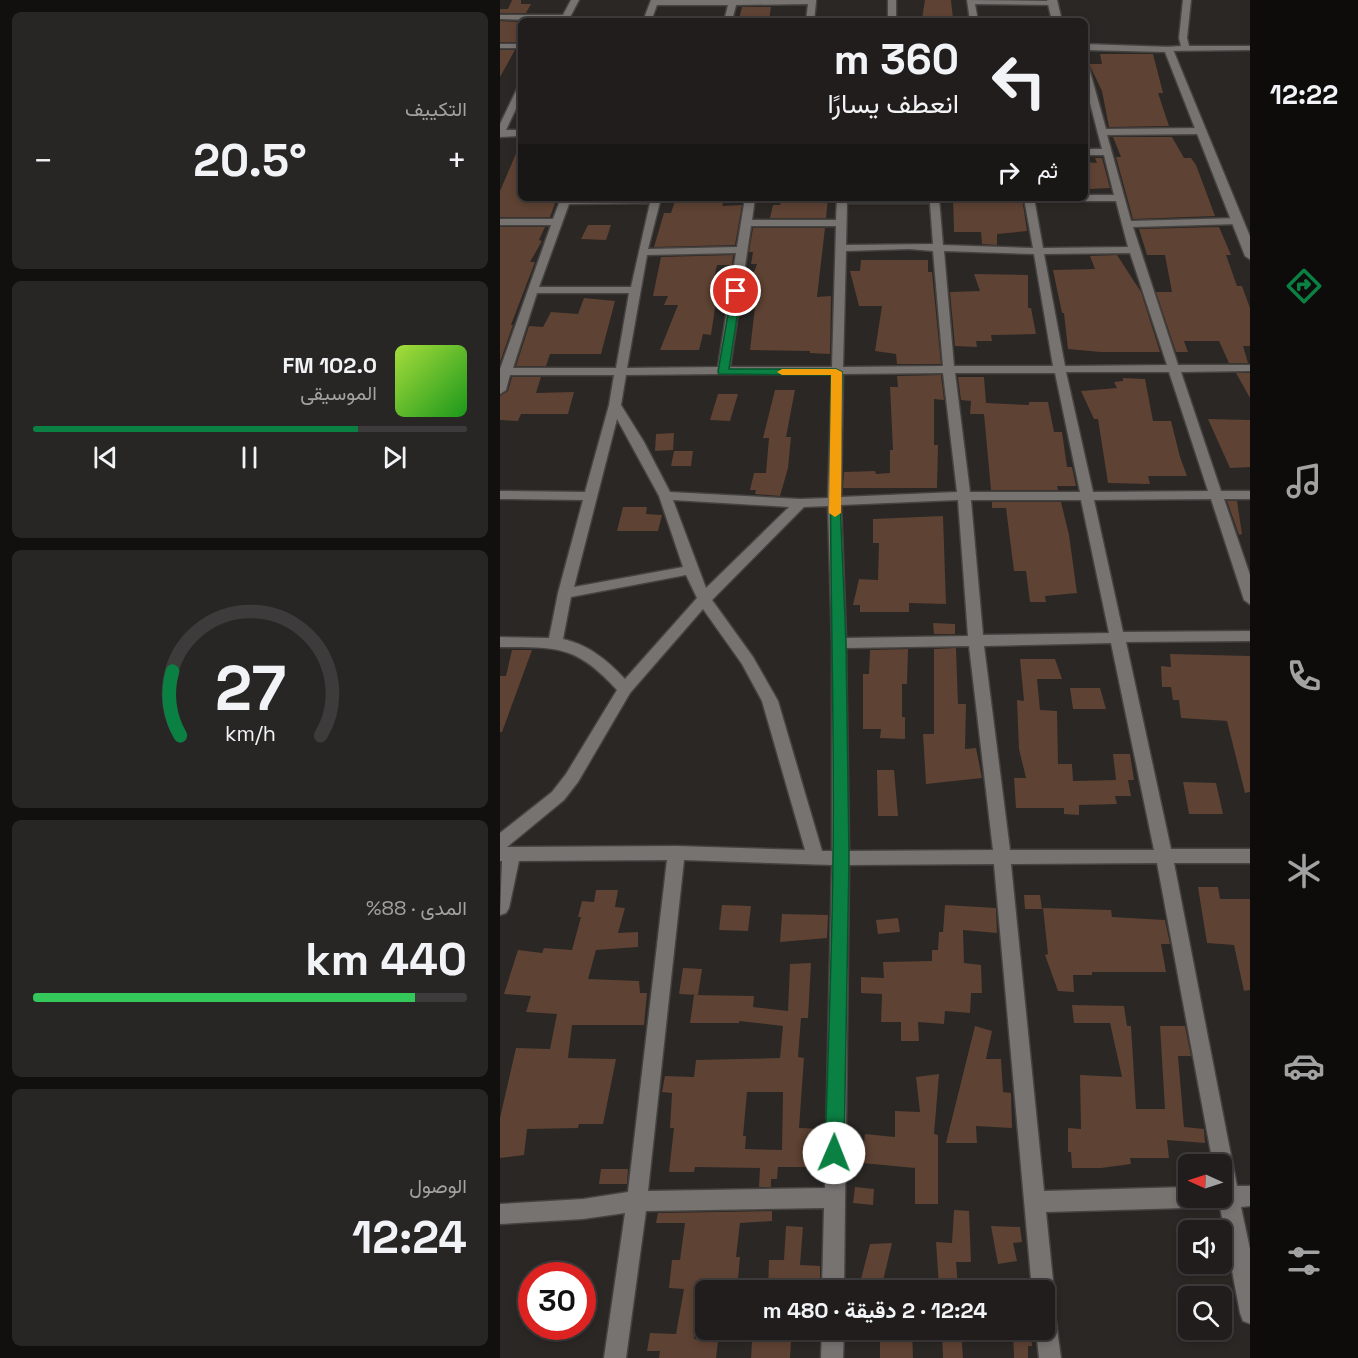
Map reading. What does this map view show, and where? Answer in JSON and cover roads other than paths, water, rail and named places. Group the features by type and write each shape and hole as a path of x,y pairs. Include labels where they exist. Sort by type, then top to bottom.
{"main road":[{"path":"1052,1 1056,18"},
{"path":"1088,47 1169,49 1250,256"}],"street":[{"path":"566,18 575,0"},
{"path":"892,0 892,18"},
{"path":"1186,48 1183,38 1187,0"},
{"path":"648,18 654,1 812,1 810,18"},
{"path":"729,18 733,1"},
{"path":"974,18 972,1 1052,1"},
{"path":"500,17 532,18"},
{"path":"500,46 518,46"},
{"path":"1169,49 1250,48"},
{"path":"1088,79 1126,224 1250,600"},
{"path":"518,94 503,119 500,133 518,133"},
{"path":"1088,112 1097,112"},
{"path":"1102,132 1202,131"},
{"path":"1088,152 1108,152"},
{"path":"1088,198 1120,198"},
{"path":"500,390 503,372 518,328 565,201"},
{"path":"555,642 565,593 615,405 641,252 655,201"},
{"path":"723,372 750,201"},
{"path":"833,1280 841,858 839,643 834,501 842,201"},
{"path":"934,201 949,370 964,495 976,642 1002,857 1042,1280"},
{"path":"1031,201 1060,370 1164,855 1221,1154"},
{"path":"1126,224 1238,221"},
{"path":"500,222 558,222"},
{"path":"747,223 842,223"},
{"path":"841,248 909,246 940,249 1039,251 1134,249"},
{"path":"641,252 743,250"},
{"path":"534,290 634,290"},
{"path":"503,372 1250,368"},
{"path":"615,405 638,442 665,496 691,570 704,599 748,661 770,701 815,857"},
{"path":"500,495 592,496"},
{"path":"665,496 800,503 964,495 1250,495"},
{"path":"500,908 504,850 558,796 572,778 625,689 704,599 800,503"},
{"path":"565,593 691,570"},
{"path":"839,643 976,642 1118,636 1250,636"},
{"path":"500,642 555,642 590,654 608,668 625,689"},
{"path":"504,850 841,858 1250,856"},
{"path":"615,1358 637,1201 676,853"},
{"path":"500,1214 583,1209 637,1201 833,1198"},
{"path":"1034,1202 1178,1198"},
{"path":"1231,1208 1250,1313"},
{"path":"832,1358 833,1340"},
{"path":"1048,1340 1050,1358"}]}
